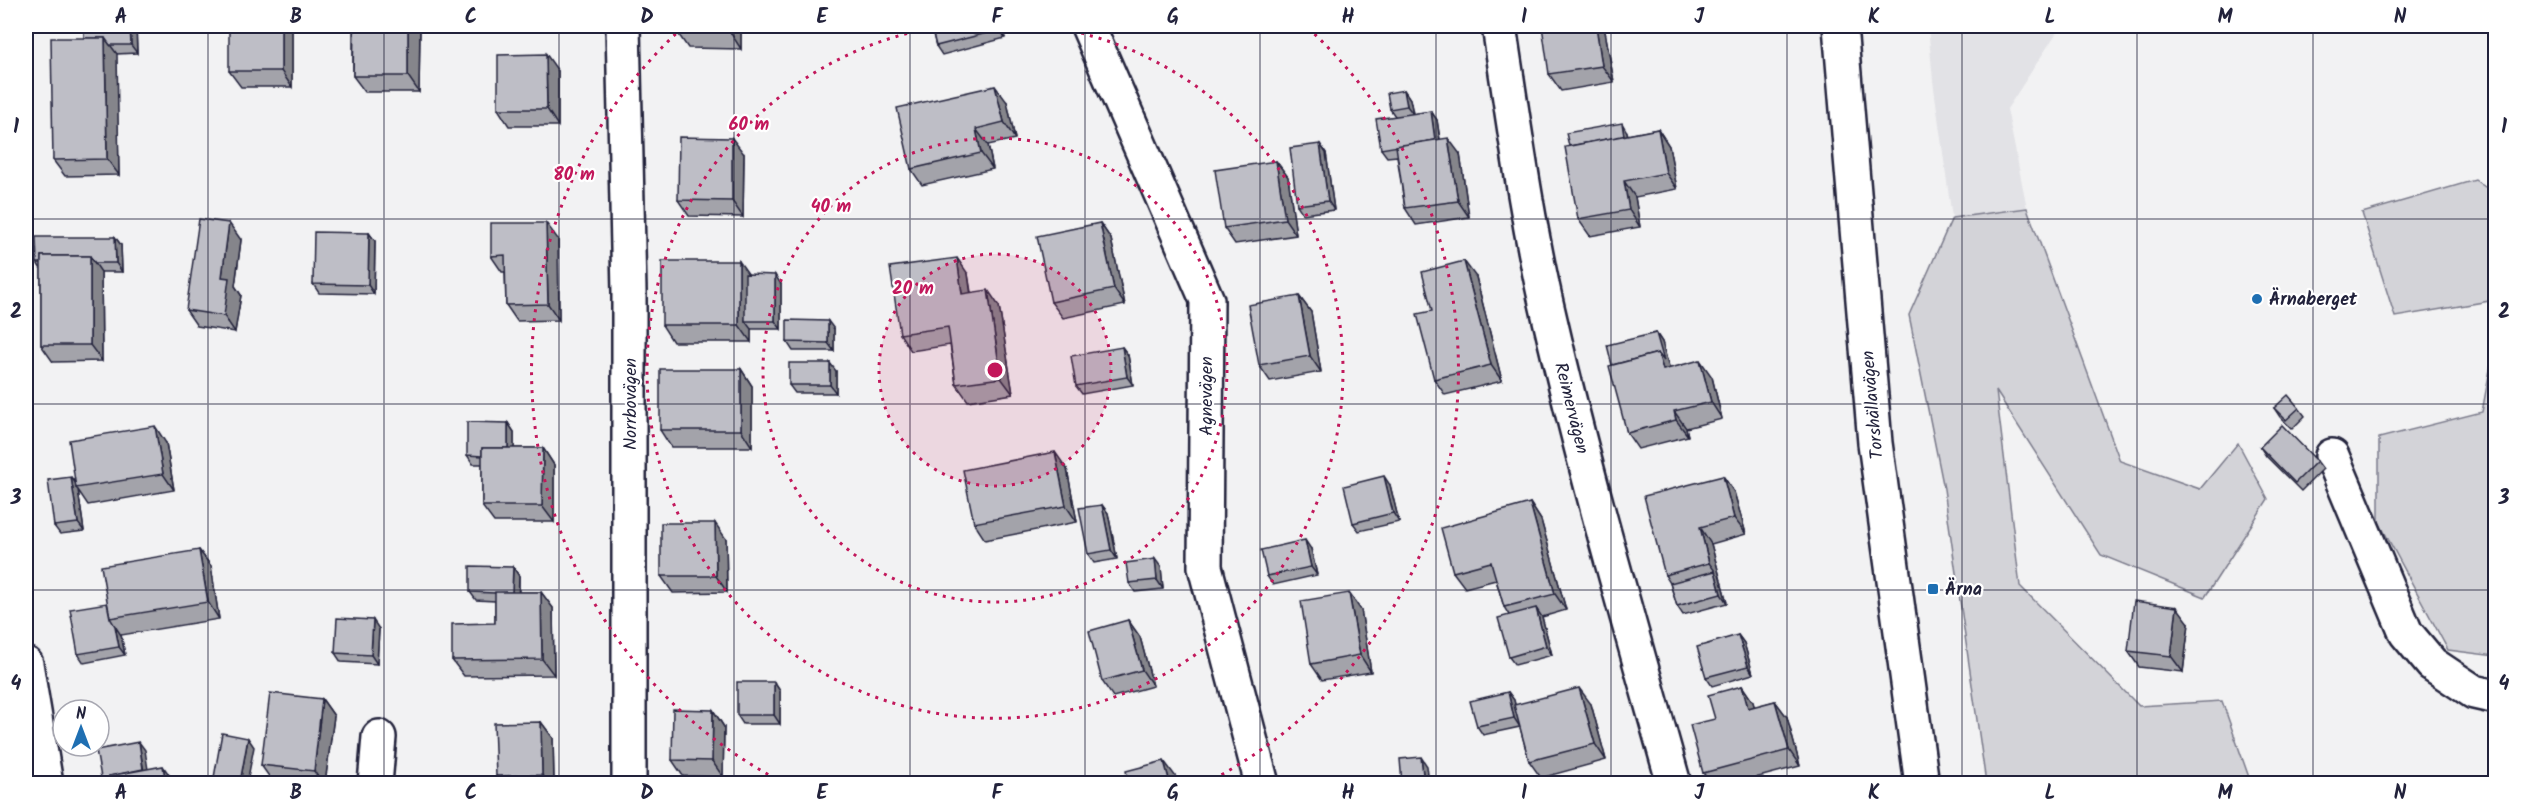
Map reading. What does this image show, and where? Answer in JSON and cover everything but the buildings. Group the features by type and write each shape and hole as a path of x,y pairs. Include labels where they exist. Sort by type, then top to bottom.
{"street":[{"name":"Norrbovägen","path":"623,26 629,292 629,783"},
{"name":"Agnevägen","path":"1088,26 1207,300 1205,567 1262,783"},
{"name":"Reimervägen","path":"1499,26 1525,190 1550,319 1616,578 1674,783"},
{"name":"Torshällavägen","path":"1840,26 1875,443 1922,783"},
{"path":"2332,456 2406,633 2432,664 2474,692 2496,697"},
{"path":"26,664 46,783"},
{"path":"375,783 379,737"}],"shaded area":[{"path":"1928,26 2061,26 2007,109 2027,208 1952,218 1933,81"},
{"path":"2475,180 2495,194 2495,300 2395,317 2362,213"},
{"path":"2027,208 2120,461 2200,489 2238,443 2268,499 2205,597 2101,555 1996,391 2020,586 2139,706 2222,701 2251,783 1986,783 1944,489 1909,315 1952,218"},
{"path":"2495,343 2495,656 2448,650 2379,522 2379,438 2482,412"}],"place":[{"name":"Ärnaberget","path":"2257,299"},
{"name":"Ärna","path":"1933,589"}]}
